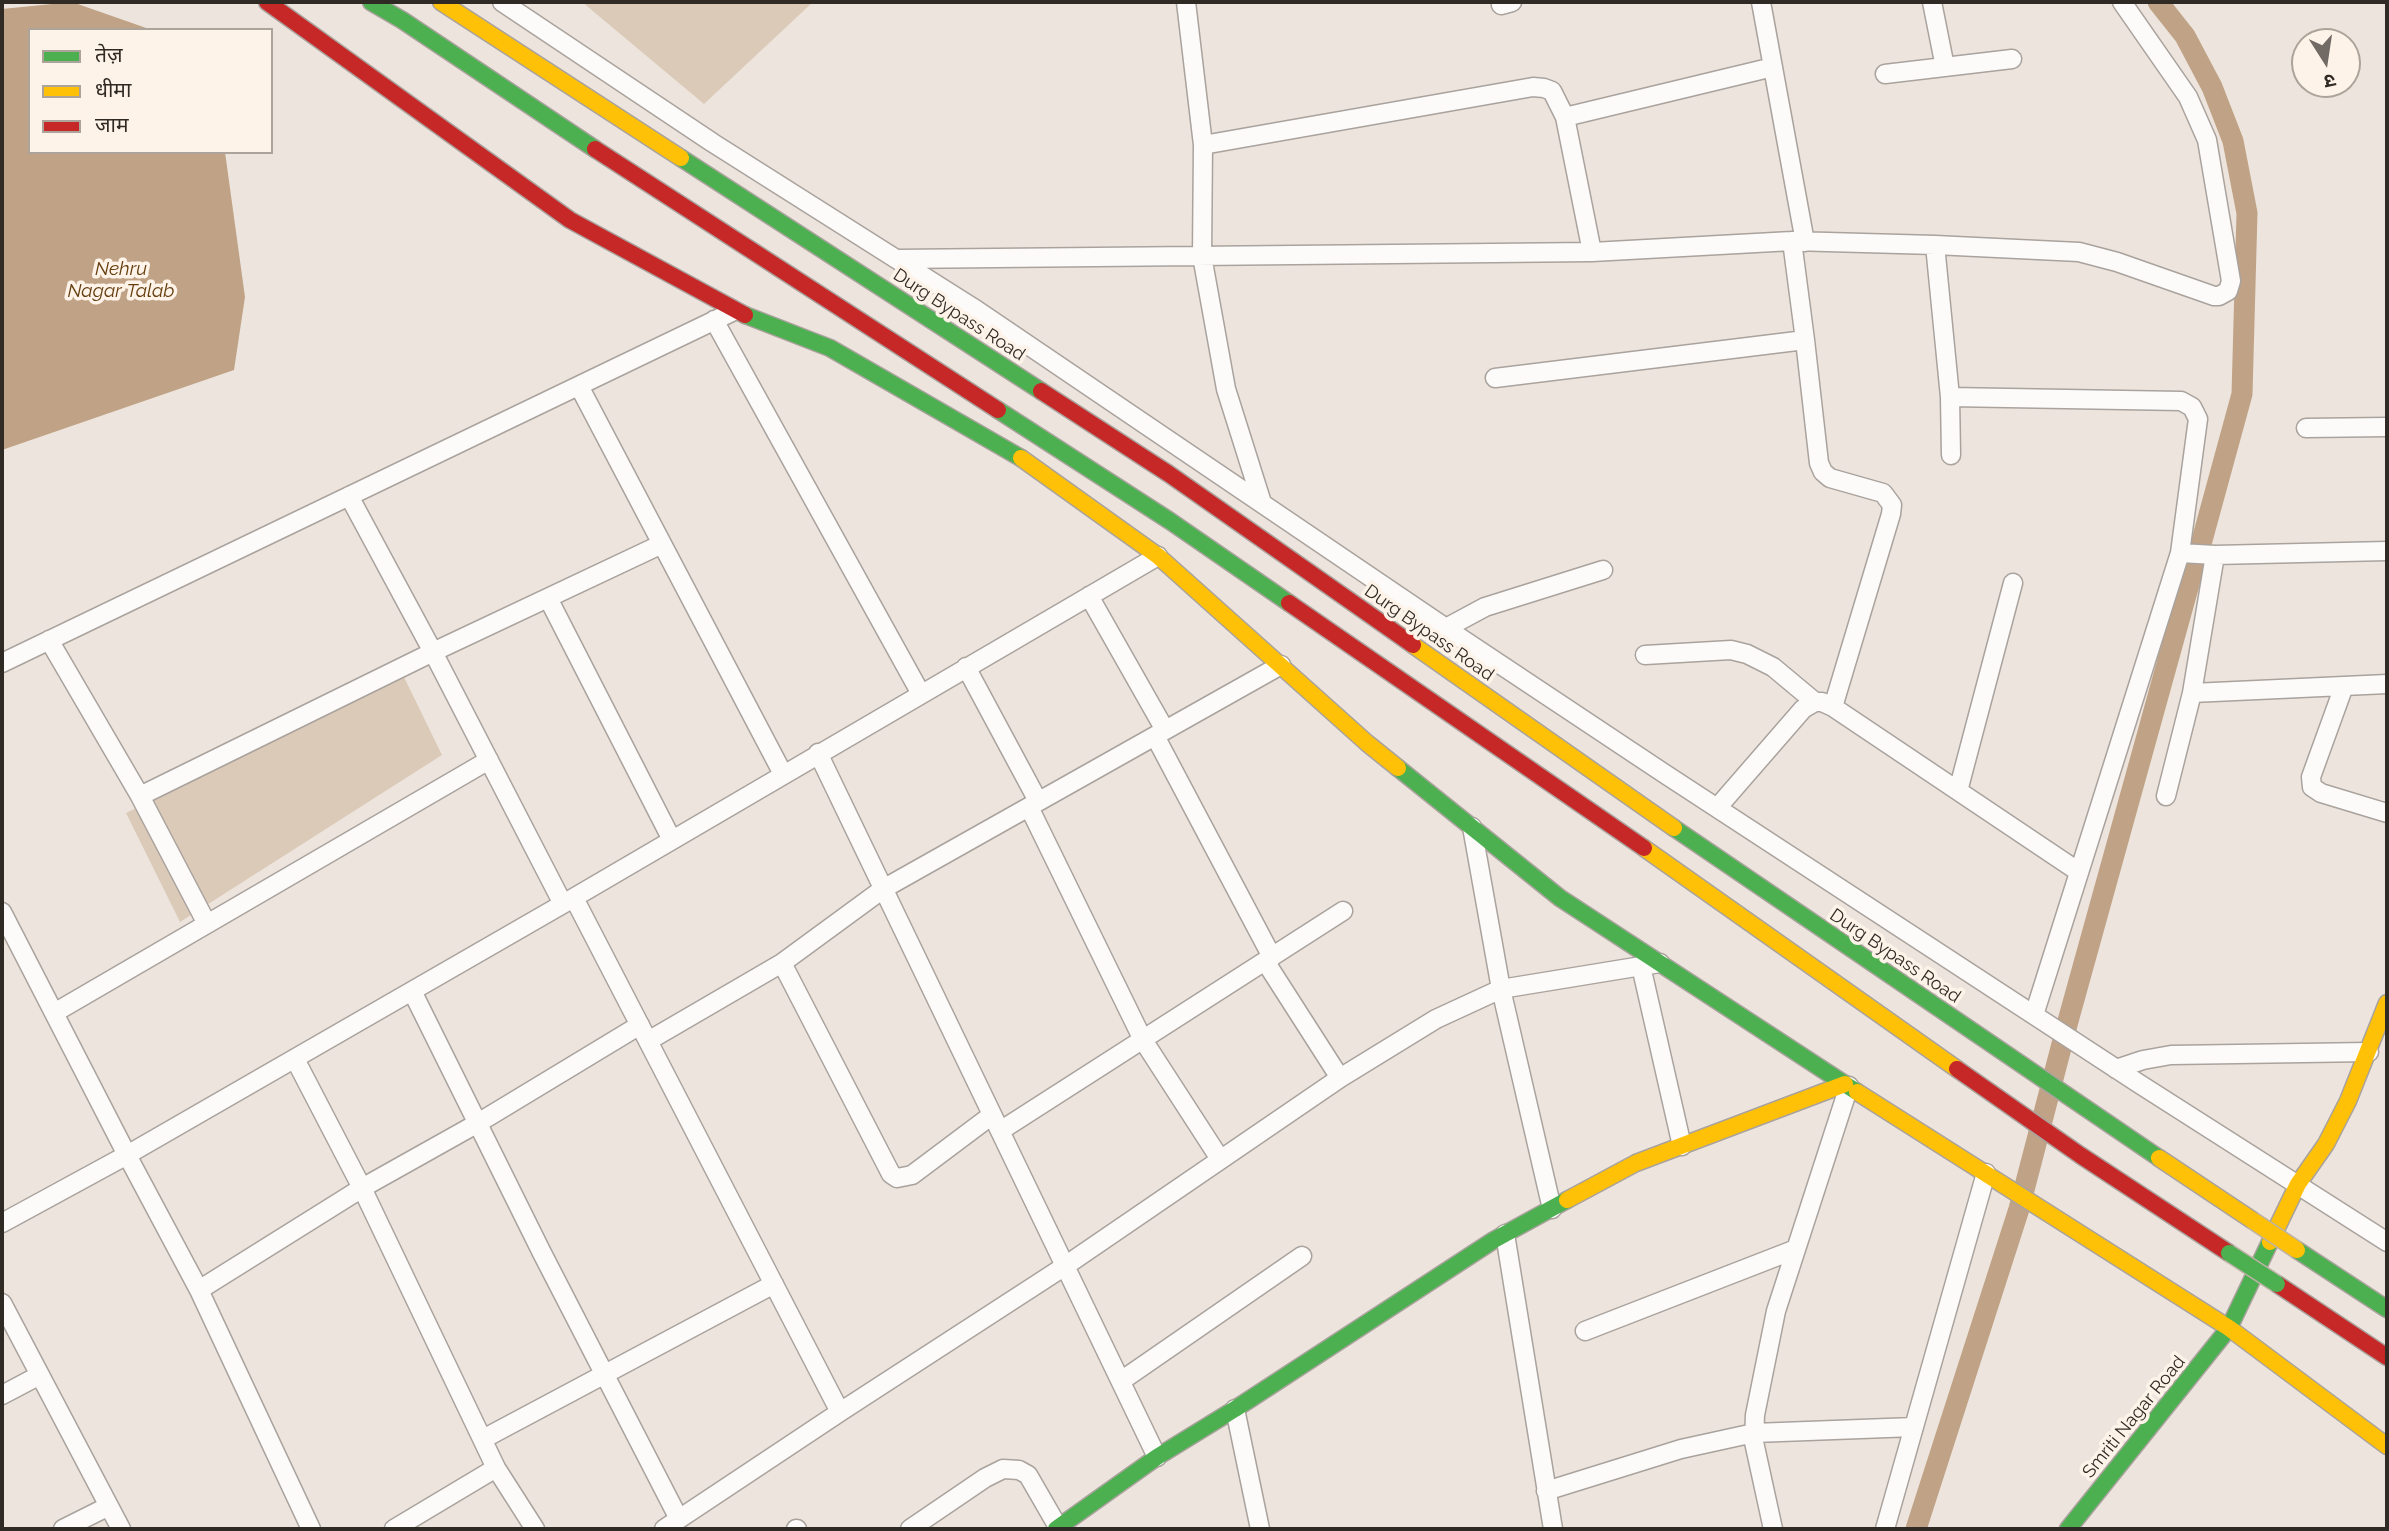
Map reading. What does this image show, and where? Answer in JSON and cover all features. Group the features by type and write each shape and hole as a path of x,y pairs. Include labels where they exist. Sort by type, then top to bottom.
{"main road":[{"path":"267,2 570,220 734,311 830,348 1022,458 1158,556 1367,743 1560,898 1847,1085 2230,1328 2387,1446"},
{"path":"371,2 1170,521 1575,799 2080,1155 2387,1357"},
{"name":"Durg Bypass Road","path":"441,2 1169,474 1726,864 2387,1310"},
{"name":"Smriti Nagar Road","path":"2068,1529 2230,1328 2298,1184 2326,1144 2369,1052 2387,1003"},
{"path":"1057,1528 1157,1457 1505,1234 1636,1163 1847,1085"}],"street":[{"path":"502,2 713,143 983,315 1717,808 2116,1069 2387,1242"},
{"path":"1186,2 1203,145 1202,256 1226,389 1262,503"},
{"path":"1761,2 1798,242 1805,340 1819,463 1822,472 1843,482 1883,493 1892,505 1833,707"},
{"path":"1932,2 1945,67"},
{"path":"896,259 1592,252 1798,242 1936,245 2079,252 2219,296 2228,291 2231,281 2207,141 2188,97 2122,2"},
{"path":"1885,74 2012,59"},
{"path":"1565,117 1773,67"},
{"path":"1203,145 1533,87 1552,91 1565,117 1592,252"},
{"path":"1936,245 1950,397 1951,455"},
{"path":"2,663 734,311"},
{"path":"714,320 920,694"},
{"path":"1495,378 1805,340"},
{"path":"579,386 783,774"},
{"path":"1950,397 2181,401 2196,412 2198,419 2180,553 2034,1015"},
{"path":"2306,428 2387,427"},
{"path":"349,496 489,760 644,1033 840,1412"},
{"path":"140,796 433,652 662,544"},
{"path":"2180,553 2215,555 2387,551"},
{"path":"2166,796 2192,693 2215,555"},
{"path":"2,1223 127,1155 569,901 1158,556"},
{"path":"1446,628 1485,607 1603,570"},
{"path":"1958,791 2012,583"},
{"path":"1089,596 1160,733 1269,959 1340,1079"},
{"path":"548,598 672,840"},
{"path":"50,640 140,796 207,924"},
{"path":"1645,655 1731,650 1747,654 1773,667 1815,702 1833,707 2079,872"},
{"path":"199,1290 362,1188 644,1033 782,963 883,888 1281,665"},
{"path":"966,667 1143,1040 1220,1159"},
{"path":"2192,693 2387,684"},
{"path":"2344,686 2311,777 2312,787 2321,793 2387,813"},
{"path":"1717,808 1803,709 1815,702"},
{"path":"818,753 1157,1457"},
{"path":"54,1013 489,760"},
{"path":"1472,827 1501,989 1552,1209"},
{"path":"782,963 891,1174 897,1178 912,1175 996,1123 1143,1040 1343,911"},
{"path":"2,912 199,1290 311,1529"},
{"path":"412,991 603,1373 671,1524 1065,1266 1220,1159 1436,1018 1501,989 1660,963"},
{"path":"1641,965 1682,1146"},
{"path":"2116,1069 2171,1055 2369,1052"},
{"path":"295,1059 362,1188 496,1468 535,1529"},
{"path":"1773,1529 1759,1471 1754,1433 1755,1415 1776,1311 1847,1085"},
{"path":"1885,1529 1986,1173"},
{"path":"1505,1234 1553,1529"},
{"path":"1585,1331 1796,1249"},
{"path":"1121,1381 1302,1256"},
{"path":"483,1438 774,1284"},
{"path":"2,1303 121,1529"},
{"path":"2,1395 40,1375"},
{"path":"1235,1409 1260,1529"},
{"path":"1546,1491 1681,1449 1754,1433 1914,1427"},
{"path":"394,1529 496,1468"},
{"path":"910,1529 985,1478 1003,1469 1019,1470 1027,1475 1057,1528"},
{"path":"63,1529 109,1506"}],"shaded area":[{"path":"582,2 813,2 704,104"},
{"path":"404,677 442,755 180,922 126,813"}],"water":[{"name":"Nehru Nagar Talab","path":"72,2 146,28 28,28 28,154 225,154 245,297 234,370 2,450 2,9"}],"waterway":[{"path":"2158,2 2185,36 2212,87 2233,141 2247,213 2242,394 2201,544"},
{"path":"1916,1529 2019,1209 2068,1021 2196,559"}],"traffic: fast":[{"path":"371,2 595,149"},
{"path":"681,158 1041,391"},
{"path":"745,315 830,348 1021,458"},
{"path":"998,410 1170,521 1289,603"},
{"path":"1398,768 1560,898 1857,1092"},
{"path":"1674,828 2159,1158"},
{"path":"1056,1529 1157,1457 1494,1240 1567,1200"},
{"path":"2068,1529 2229,1328 2270,1242"},
{"path":"2297,1250 2387,1309"},
{"path":"2229,1253 2277,1284"}],"traffic: slow":[{"path":"441,2 681,158"},
{"path":"1021,458 1158,556 1398,768"},
{"path":"1413,645 1674,828"},
{"path":"1644,848 1957,1069"},
{"path":"2270,1242 2298,1184 2326,1144 2348,1101 2387,1003"},
{"path":"1567,1200 1636,1163 1845,1084"},
{"path":"1857,1092 2229,1328 2387,1446"},
{"path":"2159,1158 2252,1220"},
{"path":"2252,1220 2297,1250"}],"traffic: jam":[{"path":"267,2 570,220 745,315"},
{"path":"595,149 998,410"},
{"path":"1041,391 1169,474 1413,645"},
{"path":"1289,603 1644,848"},
{"path":"1957,1069 2080,1155 2229,1253"},
{"path":"2277,1284 2387,1357"}]}
